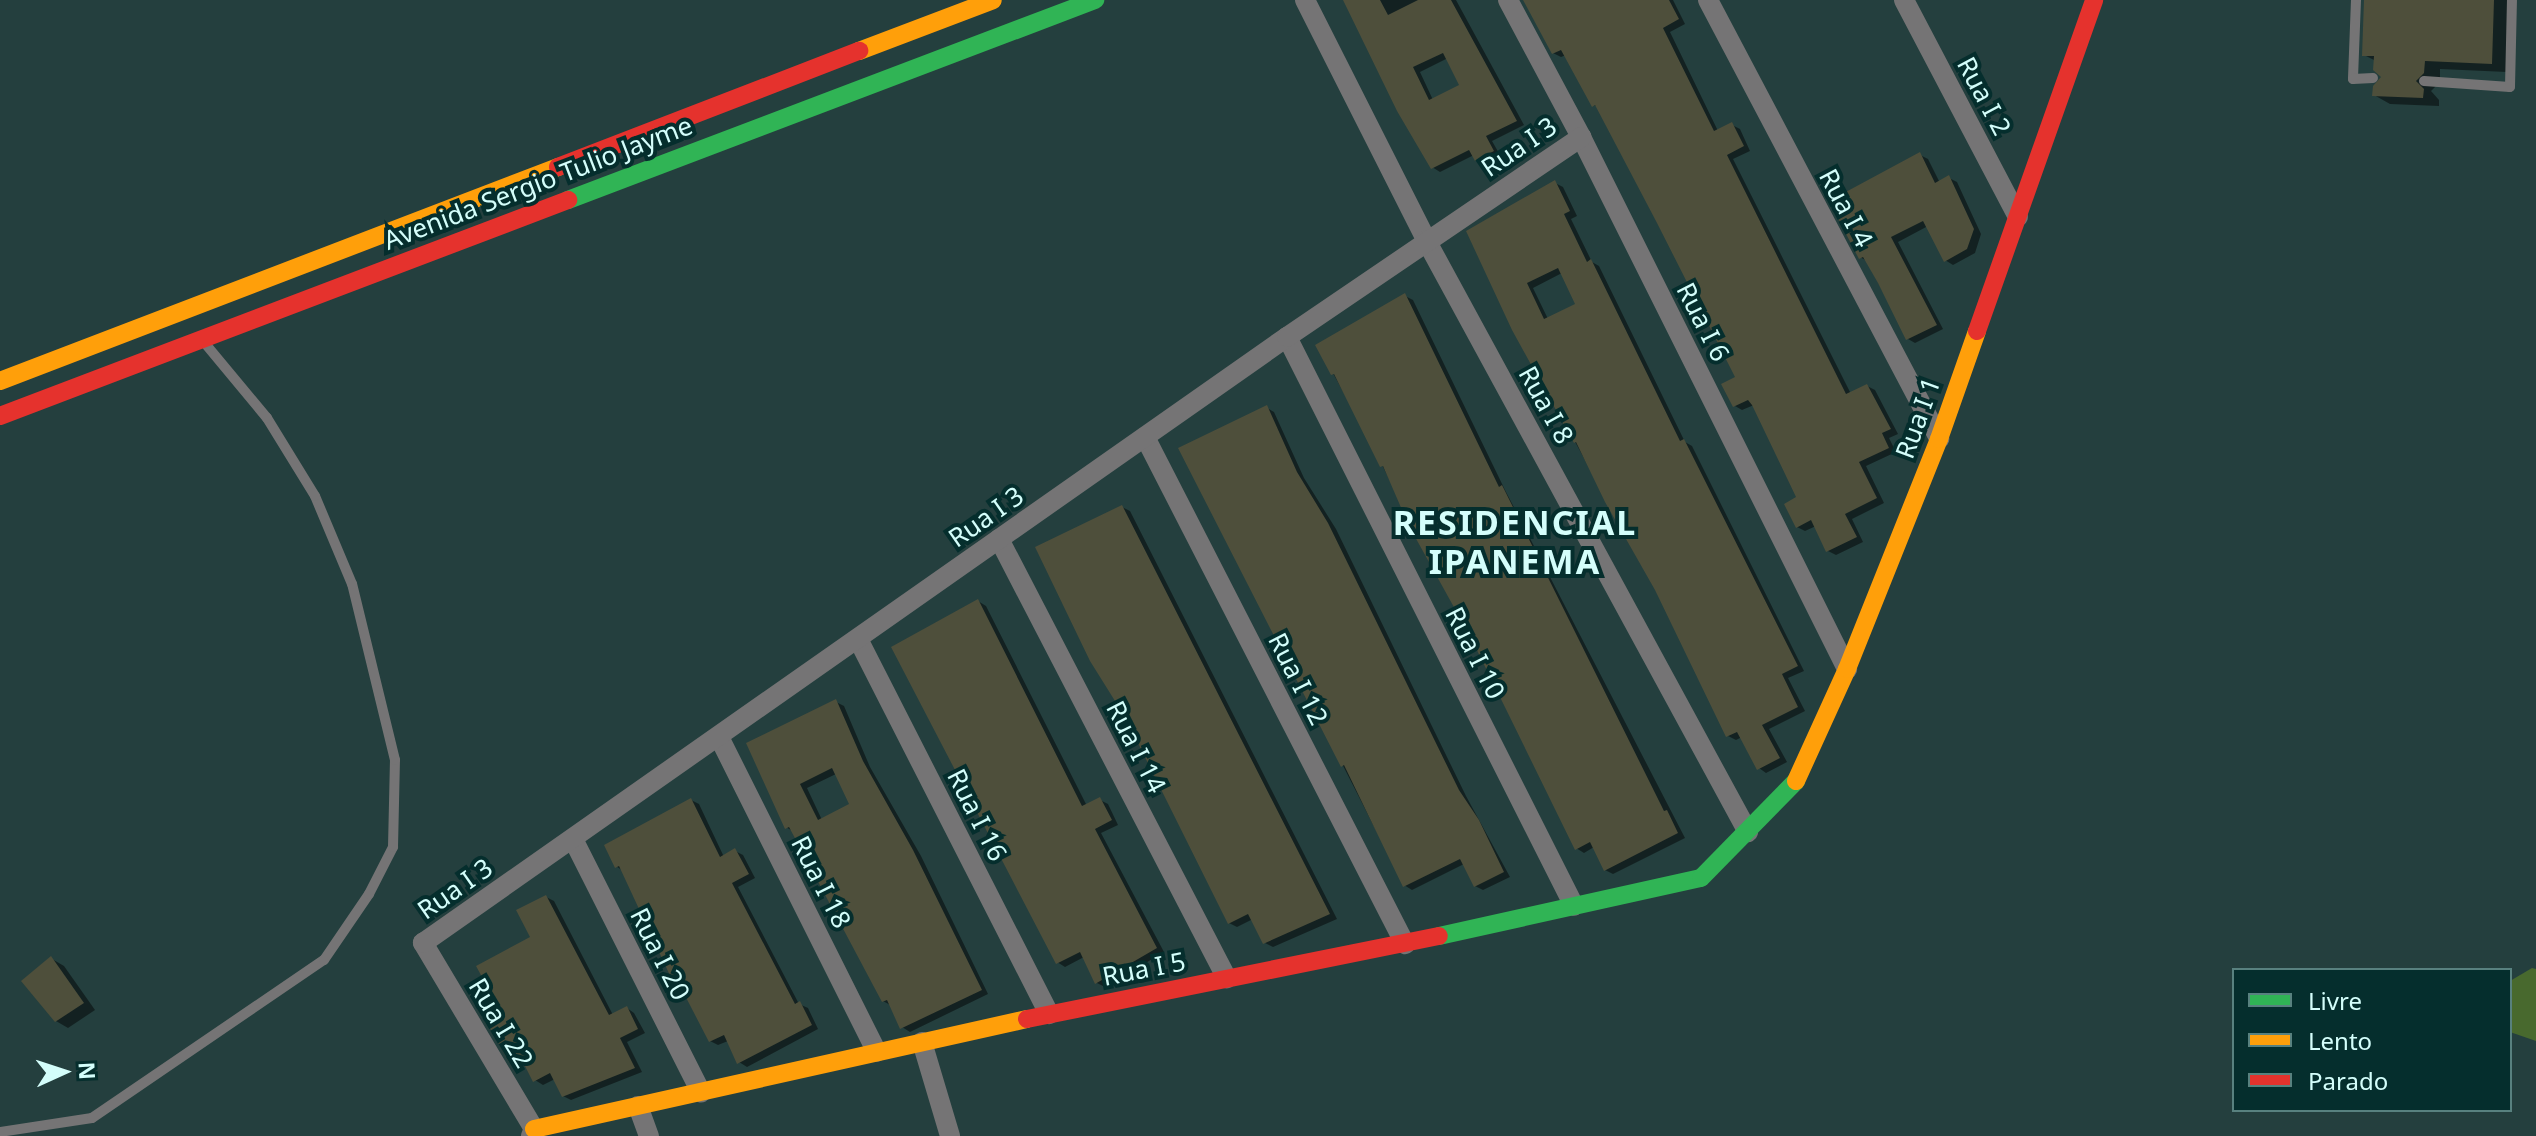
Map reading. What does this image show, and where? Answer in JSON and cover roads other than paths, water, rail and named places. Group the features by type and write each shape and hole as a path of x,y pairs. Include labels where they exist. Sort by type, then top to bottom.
{"street":[{"name":"Avenida Sergio Tulio Jayme","path":"0,416 193,324 993,0"},
{"name":"Avenida Sergio Tulio Jayme","path":"0,381 193,324 1095,0"},
{"name":"Rua I 8","path":"1305,0 1426,240 1748,832"},
{"name":"Rua I 6","path":"1508,0 1581,137 1847,669"},
{"name":"Rua I 4","path":"1708,0 1939,439"},
{"name":"Rua I 2","path":"1904,0 2018,217"},
{"name":"Rua I 1","path":"1748,832 1800,777 1847,669 1939,439 2094,0"},
{"name":"Rua I 3","path":"423,943 1426,240 1581,137"},
{"name":"Rua I 10","path":"1287,337 1574,906"},
{"name":"Rua I 12","path":"1145,437 1405,944"},
{"name":"Rua I 14","path":"999,539 1227,978"},
{"name":"Rua I 16","path":"858,639 1049,1014"},
{"name":"Rua I 18","path":"719,737 877,1052"},
{"name":"Rua I 5","path":"532,1133 638,1106 1049,1014 1405,944 1701,878 1748,832"},
{"name":"Rua I 20","path":"573,839 701,1092"},
{"name":"Rua I 22","path":"423,943 532,1133"},
{"path":"922,1042 950,1136"},
{"path":"638,1106 649,1136"}],"lane":[{"path":"2356,0 2353,79 2373,78"},
{"path":"2424,81 2510,87 2512,0"},
{"path":"0,1132 92,1118 324,960 369,894 393,847 395,760 352,584 315,496 267,418 193,324"}],"district":[{"name":"RESIDENCIAL IPANEMA","path":"1515,542"}]}
